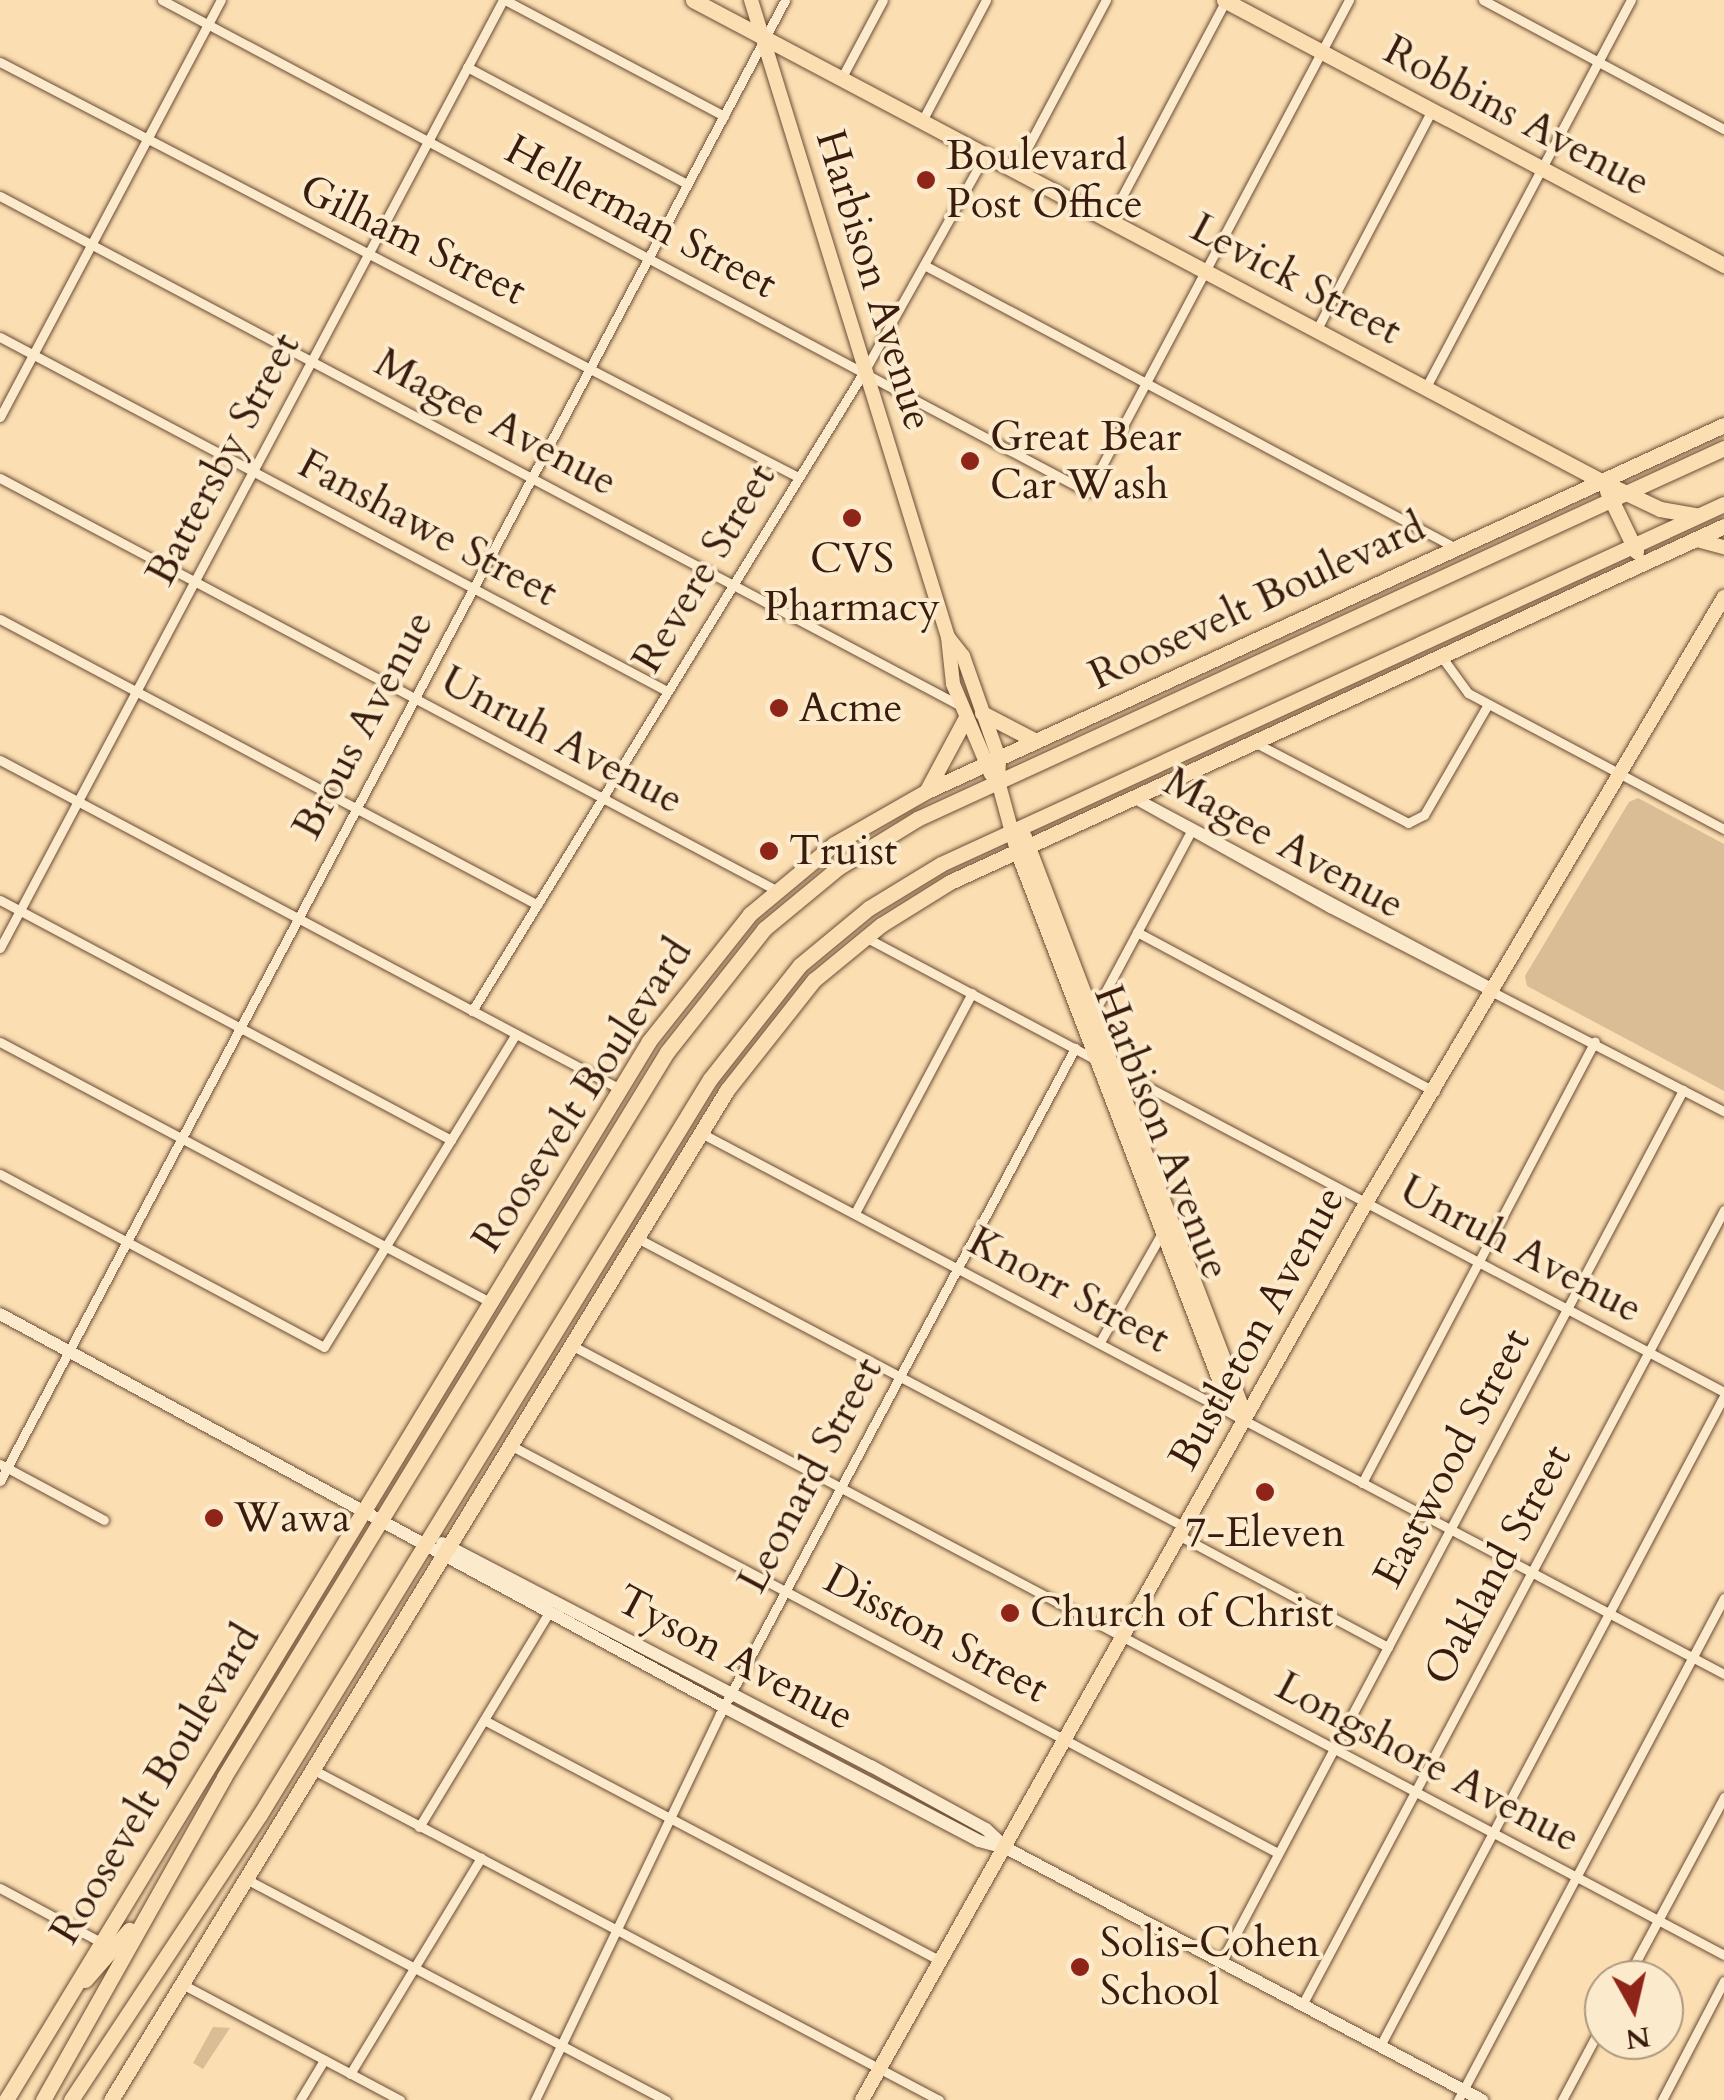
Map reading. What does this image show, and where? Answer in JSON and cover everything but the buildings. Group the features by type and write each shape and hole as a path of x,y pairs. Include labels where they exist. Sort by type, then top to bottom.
{"highway":[{"name":"Levick Street","path":"692,0 1600,481 1619,496 1642,564"},
{"name":"Robbins Avenue","path":"1226,0 1724,265"},
{"name":"Roosevelt Boulevard","path":"6,2100 620,1089 696,974 776,890 846,836 927,791 1724,425"},
{"name":"Roosevelt Boulevard","path":"42,2100 149,1908 383,1517 712,987 764,929 838,867 998,781 1724,448"},
{"path":"1619,496 1660,509 1699,515"},
{"path":"70,2100 365,1643 752,1018 800,965 868,908 1016,829 1724,504"},
{"path":"110,2100 701,1133 768,1031 865,936 913,903 1024,848 1724,526"},
{"path":"1350,619 1422,563"},
{"path":"1358,694 1420,643"},
{"path":"1118,703 1208,685"},
{"path":"927,791 963,712"},
{"path":"982,713 1036,741"},
{"path":"312,1770 365,1643"},
{"path":"67,1999 149,1908"}],"main road":[{"name":"Harbison Avenue","path":"751,0 948,637 946,661 982,766 998,781"},
{"path":"1691,541 1724,547"},
{"name":"Bustleton Avenue","path":"862,2100 1366,1203 1724,597"},
{"name":"Harbison Avenue","path":"948,637 964,656 999,758 998,781 1094,1011 1245,1420"},
{"name":"Harbison Avenue","path":"1024,848 1097,1060 1222,1387 1245,1420"}],"street":[{"name":"Hellerman Street","path":"162,0 865,370 1088,492 1146,383"},
{"path":"0,417 221,0"},
{"path":"504,0 724,116"},
{"name":"Battersby Street","path":"0,948 504,0"},
{"name":"Brous Avenue","path":"0,1481 4,1466 785,0"},
{"path":"841,79 883,0"},
{"path":"921,122 986,0"},
{"path":"1015,171 1106,0"},
{"path":"1109,221 1226,0"},
{"path":"1146,383 1349,0"},
{"path":"1483,0 1724,128"},
{"path":"1426,387 1630,0"},
{"name":"Gilham Street","path":"0,62 798,476"},
{"path":"468,67 688,184"},
{"path":"1317,329 1432,110"},
{"name":"Revere Street","path":"472,1011 865,370 985,155"},
{"name":"Magee Avenue","path":"0,196 732,584 963,712"},
{"path":"926,266 1456,548"},
{"name":"Fanshawe Street","path":"0,338 667,691"},
{"name":"Unruh Avenue","path":"0,478 776,890"},
{"path":"0,619 536,904"},
{"path":"1441,656 1456,684 1488,704 1723,825"},
{"path":"1254,742 1408,823 1424,814 1488,704"},
{"path":"0,760 620,1089"},
{"name":"Magee Avenue","path":"1133,798 1724,1112"},
{"path":"1094,1011 1192,829"},
{"path":"0,900 452,1140"},
{"path":"1136,932 1434,1092"},
{"name":"Unruh Avenue","path":"865,936 1724,1394"},
{"path":"855,1214 972,993"},
{"path":"0,1174 324,1347 516,1034"},
{"path":"0,1042 490,1302"},
{"path":"1362,1483 1595,1042"},
{"name":"Leonard Street","path":"535,2100 724,1707 1076,1048"},
{"name":"Eastwood Street","path":"1221,1962 1683,1090"},
{"name":"Knorr Street","path":"701,1133 1724,1674"},
{"name":"Oakland Street","path":"1302,2005 1724,1210"},
{"path":"1100,1342 1171,1215"},
{"path":"637,1238 1388,1647"},
{"name":"Tyson Avenue","path":"0,1314 364,1508 986,1828 1006,1848"},
{"name":"Longshore Avenue","path":"571,1346 1724,1955"},
{"path":"1380,2046 1724,1394"},
{"name":"Disston Street","path":"510,1446 1278,1853"},
{"path":"4,1466 104,1520"},
{"name":"Tyson Avenue","path":"447,1550 549,1612 581,1621 724,1707 979,1841 1006,1848 1380,2046 1461,2095 1482,2100"},
{"path":"1461,2095 1724,1598"},
{"path":"419,1827 549,1612"},
{"path":"484,1720 941,1961"},
{"path":"312,1770 939,2100"},
{"path":"1637,1960 1724,1797"},
{"path":"350,2074 481,1858"},
{"path":"246,1879 666,2100"},
{"path":"0,1888 100,1941"},
{"path":"1662,2100 1724,1981"},
{"path":"182,1984 400,2100"},
{"path":"1562,2100 1584,2059"},
{"path":"300,2100 324,2060"}],"shaded area":[{"path":"1638,798 1724,844 1724,1091 1527,986 1525,976 1629,802"},
{"path":"213,2027 230,2028 203,2069 193,2063"}],"place":[{"name":"Boulevard Post Office","path":"926,180"},
{"name":"Great Bear Car Wash","path":"970,461"},
{"name":"CVS Pharmacy","path":"852,518"},
{"name":"Acme","path":"779,708"},
{"name":"Truist","path":"769,851"},
{"name":"7-Eleven","path":"1265,1492"},
{"name":"Wawa","path":"214,1518"},
{"name":"Church of Christ","path":"1010,1613"},
{"name":"Solis-Cohen School","path":"1080,1967"}]}
